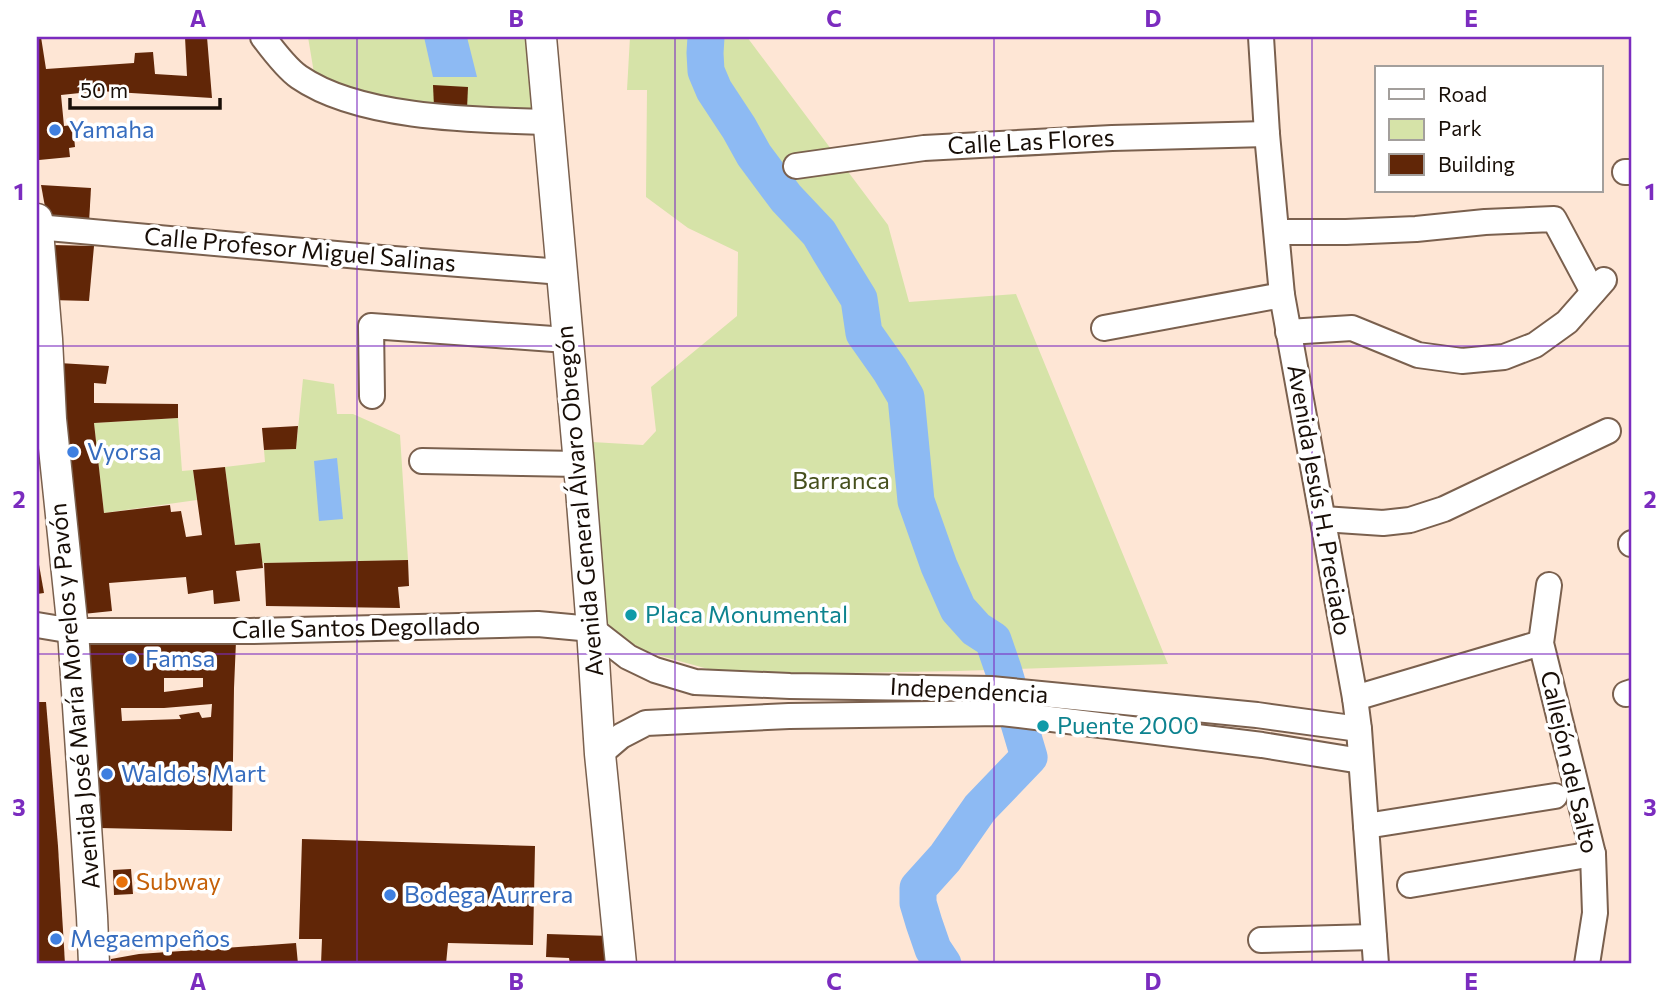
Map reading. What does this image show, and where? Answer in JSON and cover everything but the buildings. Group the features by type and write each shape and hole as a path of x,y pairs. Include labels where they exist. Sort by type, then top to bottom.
{"main road":[{"name":"Avenida General Álvaro Obregón","path":"541,37 579,464 600,754 621,964"},
{"name":"Avenida José María Morelos y Pavón","path":"37,219 47,339 44,419 73,631 94,964"}],"street":[{"path":"263,37 298,76 338,97 401,112 477,120 548,122"},
{"name":"Avenida Jesús H. Preciado","path":"1261,37 1282,295 1359,729 1376,964"},
{"name":"Calle Las Flores","path":"796,166 924,148 1112,138 1267,134"},
{"path":"1277,232 1360,232 1554,219 1599,286 1567,323 1535,345 1504,356 1462,361 1418,355 1352,328 1288,332"},
{"name":"Calle Profesor Miguel Salinas","path":"37,228 562,272"},
{"path":"1104,328 1282,295"},
{"path":"372,397 371,326 567,340"},
{"path":"1322,519 1382,523 1410,520 1444,509 1608,431"},
{"path":"422,461 579,464"},
{"name":"Callejón del Salto","path":"1549,585 1541,643 1594,854 1595,913 1587,964"},
{"name":"Calle Santos Degollado","path":"37,625 73,631 332,630 538,624 592,629"},
{"name":"Independencia","path":"592,629 628,657 655,670 695,682 790,687 991,688 1257,715 1359,729"},
{"name":"Callejón del Salto","path":"1355,698 1541,643"},
{"name":"Independencia","path":"600,754 621,736 646,723 789,716 1002,712 1262,745 1361,761"},
{"path":"1366,826 1555,796"},
{"path":"1410,885 1594,854"},
{"path":"1261,940 1374,937"}],"green space":[{"path":"308,37 528,37 538,119 422,111 315,79"},
{"name":"Barranca","path":"630,37 747,37 888,225 909,302 1016,294 1168,664 730,675 650,653 623,639 600,615 592,442 643,445 656,431 651,387 737,316 738,252 688,228 646,197 647,90 627,90"},
{"path":"303,379 334,384 337,414 353,414 400,435 408,560 262,563 260,543 235,545 225,467 265,462 264,450 296,449"},
{"path":"178,418 182,471 193,470 197,500 104,513 94,423"}],"water":[{"path":"424,37 467,37 477,77 433,77"},
{"path":"337,458 343,519 319,521 314,461"}],"waterway":[{"path":"706,37 706,71 714,90 754,155 786,198 819,233 859,299 864,333 906,397 916,501 939,566 958,609 976,629 993,640 1029,757 980,808 945,858 918,888 918,903 924,923 933,949 943,964"}],"place":[{"name":"Yamaha","path":"55,130"},
{"name":"Vyorsa","path":"73,452"},
{"name":"Placa Monumental","path":"631,615"},
{"name":"Famsa","path":"131,659"},
{"name":"Puente 2000","path":"1043,726"},
{"name":"Waldo's Mart","path":"107,774"},
{"name":"Subway","path":"122,882"},
{"name":"Bodega Aurrera","path":"390,895"},
{"name":"Megaempeños","path":"56,939"}]}
